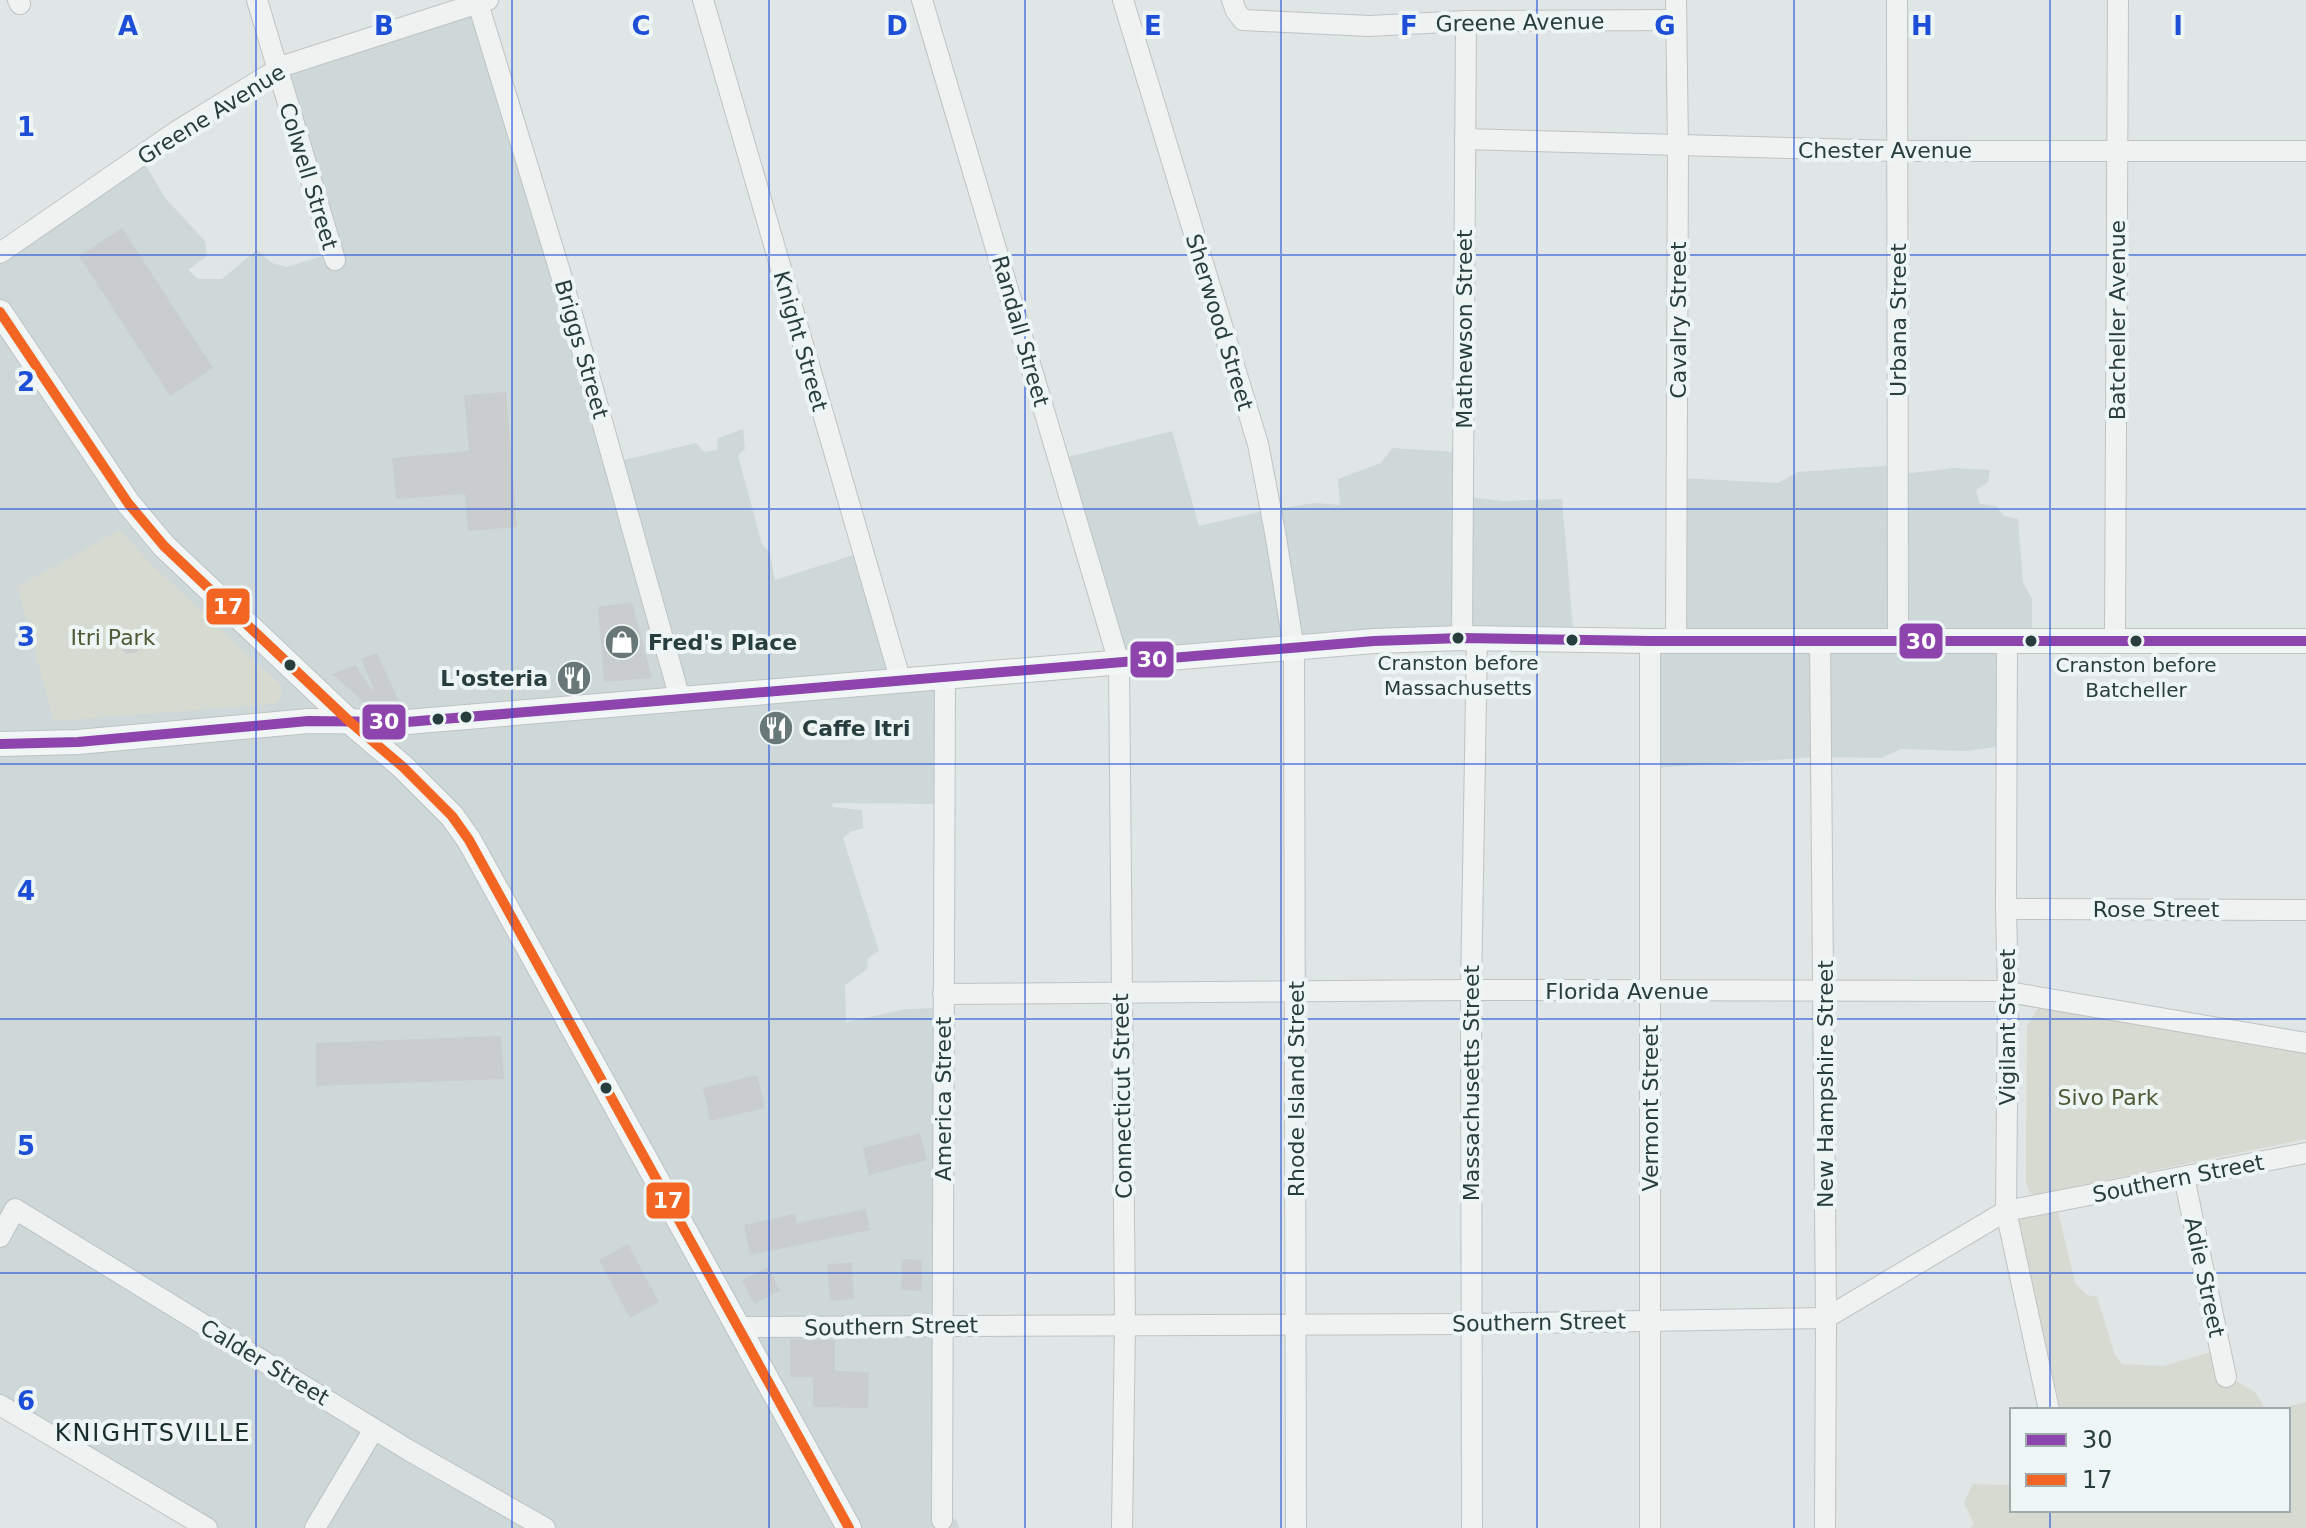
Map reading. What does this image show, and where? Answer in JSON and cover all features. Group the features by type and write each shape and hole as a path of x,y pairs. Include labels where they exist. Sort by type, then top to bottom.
{"main road":[{"path":"0,312 128,503 164,546 420,784 452,816 469,840 849,1528"},
{"path":"0,744 78,742 308,721 407,722 1374,641 1469,638 2306,641"}],"street":[{"name":"Colwell Street","path":"257,0 335,260"},
{"name":"Knight Street","path":"703,0 901,682"},
{"name":"Randall Street","path":"922,0 1119,663"},
{"name":"Sherwood Street","path":"1123,0 1258,444 1294,649"},
{"name":"Greene Avenue","path":"1232,0 1243,20 1369,26 1676,10"},
{"name":"Urbana Street","path":"1897,0 1898,640"},
{"name":"Batcheller Avenue","path":"2115,639 2118,0"},
{"name":"Greene Avenue","path":"0,253 177,131 278,70 481,1"},
{"name":"Briggs Street","path":"481,1 680,699"},
{"name":"Cavalry Street","path":"1676,10 1676,641"},
{"name":"Mathewson Street","path":"1466,21 1469,638"},
{"name":"Chester Avenue","path":"1465,139 1898,151 2306,151"},
{"name":"Massachusetts Street","path":"1469,638 1472,1528"},
{"name":"New Hampshire Street","path":"1820,640 1825,1528"},
{"name":"Vigilant Street","path":"2007,640 2006,1211 2049,1408"},
{"name":"Vermont Street","path":"1650,641 1650,1528"},
{"name":"Rhode Island Street","path":"1294,649 1296,1528"},
{"name":"Connecticut Street","path":"1119,663 1125,1324 1122,1528"},
{"name":"America Street","path":"942,1520 945,679"},
{"name":"Rose Street","path":"2006,909 2306,910"},
{"name":"Florida Avenue","path":"943,994 1296,990 2008,992 2306,1043"},
{"name":"Southern Street","path":"736,1327 1472,1324 1826,1318 2006,1211 2306,1153"},
{"name":"Adie Street","path":"2184,1177 2226,1377"},
{"name":"Calder Street","path":"0,1237 15,1209 374,1429 545,1528"},
{"path":"0,1405 207,1528"},
{"path":"315,1528 374,1429"}],"shaded area":[{"path":"474,4 616,462 696,443 704,452 717,450 718,438 743,429 745,449 738,456 762,544 769,551 775,580 863,552 902,677 942,680 944,804 833,803 832,807 862,810 863,828 843,838 879,951 868,958 867,969 845,985 846,1022 906,1009 941,1008 944,1511 957,1521 959,1528 208,1528 0,1404 0,257 142,159 166,199 205,241 207,256 188,270 198,279 222,279 257,250 272,263 287,267 332,253 281,77"},
{"path":"1172,431 1199,526 1315,503 1340,505 1338,479 1381,463 1392,448 1456,452 1459,496 1503,501 1562,499 1574,640 1128,662 1064,458"},
{"path":"1897,465 1904,474 1954,468 1990,470 1988,482 1976,490 1980,504 1996,506 2004,516 2018,519 2023,582 2032,599 2032,637 2009,643 2004,746 1965,751 1901,749 1882,758 1817,757 1654,768 1656,640 1675,640 1682,478 1778,483 1798,472"}],"green space":[{"name":"Itri Park","path":"120,530 152,565 281,685 282,697 275,704 54,721 17,587"},
{"name":"Sivo Park","path":"2039,1006 2306,1052 2306,1139 2033,1195 2026,1180 2027,1026"},
{"path":"2056,1203 2075,1283 2087,1295 2097,1297 2115,1355 2122,1364 2164,1366 2218,1350 2227,1375 2256,1393 2266,1408 2050,1408 2010,1211"},
{"path":"2306,1402 2306,1528 1970,1528 1974,1524 1964,1503 1973,1484 2010,1485 2010,1512 2290,1512 2290,1408 2281,1408"}],"building":[{"path":"122,228 213,368 170,396 79,256"},
{"path":"506,392 517,527 468,531 465,494 396,499 392,458 469,451 464,395"},
{"name":"Fred's Place","path":"632,602 652,678 604,682 598,607"},
{"path":"135,630 142,639 138,652 126,654 118,644 122,633"},
{"path":"377,653 399,702 365,703 332,674 355,665 374,689 361,659"},
{"path":"501,1036 504,1079 316,1086 316,1043"},
{"path":"757,1075 765,1108 710,1121 703,1088"},
{"path":"920,1133 927,1160 869,1175 863,1148"},
{"path":"866,1209 870,1230 750,1255 744,1225 795,1214 797,1223"},
{"path":"628,1244 659,1302 630,1318 599,1260"},
{"path":"902,1259 922,1260 922,1291 901,1290"},
{"path":"852,1263 854,1299 830,1301 827,1264"},
{"path":"768,1267 780,1291 754,1304 742,1280"},
{"path":"790,1339 835,1340 835,1371 869,1372 868,1408 813,1407 813,1377 790,1377"}],"transit line":[{"name":"17","path":"0,312 128,503 164,546 349,721 403,767 452,816 469,840 849,1528"},
{"name":"30","path":"0,744 78,742 308,721 407,722 1374,641 1462,638 2306,641"}],"place":[{"name":"Cranston before Massachusetts","path":"1458,638"},
{"name":"Cranston before Batcheller","path":"2136,641"},
{"name":"Fred's Place","path":"622,642"},
{"name":"L'osteria","path":"574,678"},
{"name":"Caffe Itri","path":"776,728"}],"district":[{"name":"KNIGHTSVILLE","path":"153,1433"}]}
